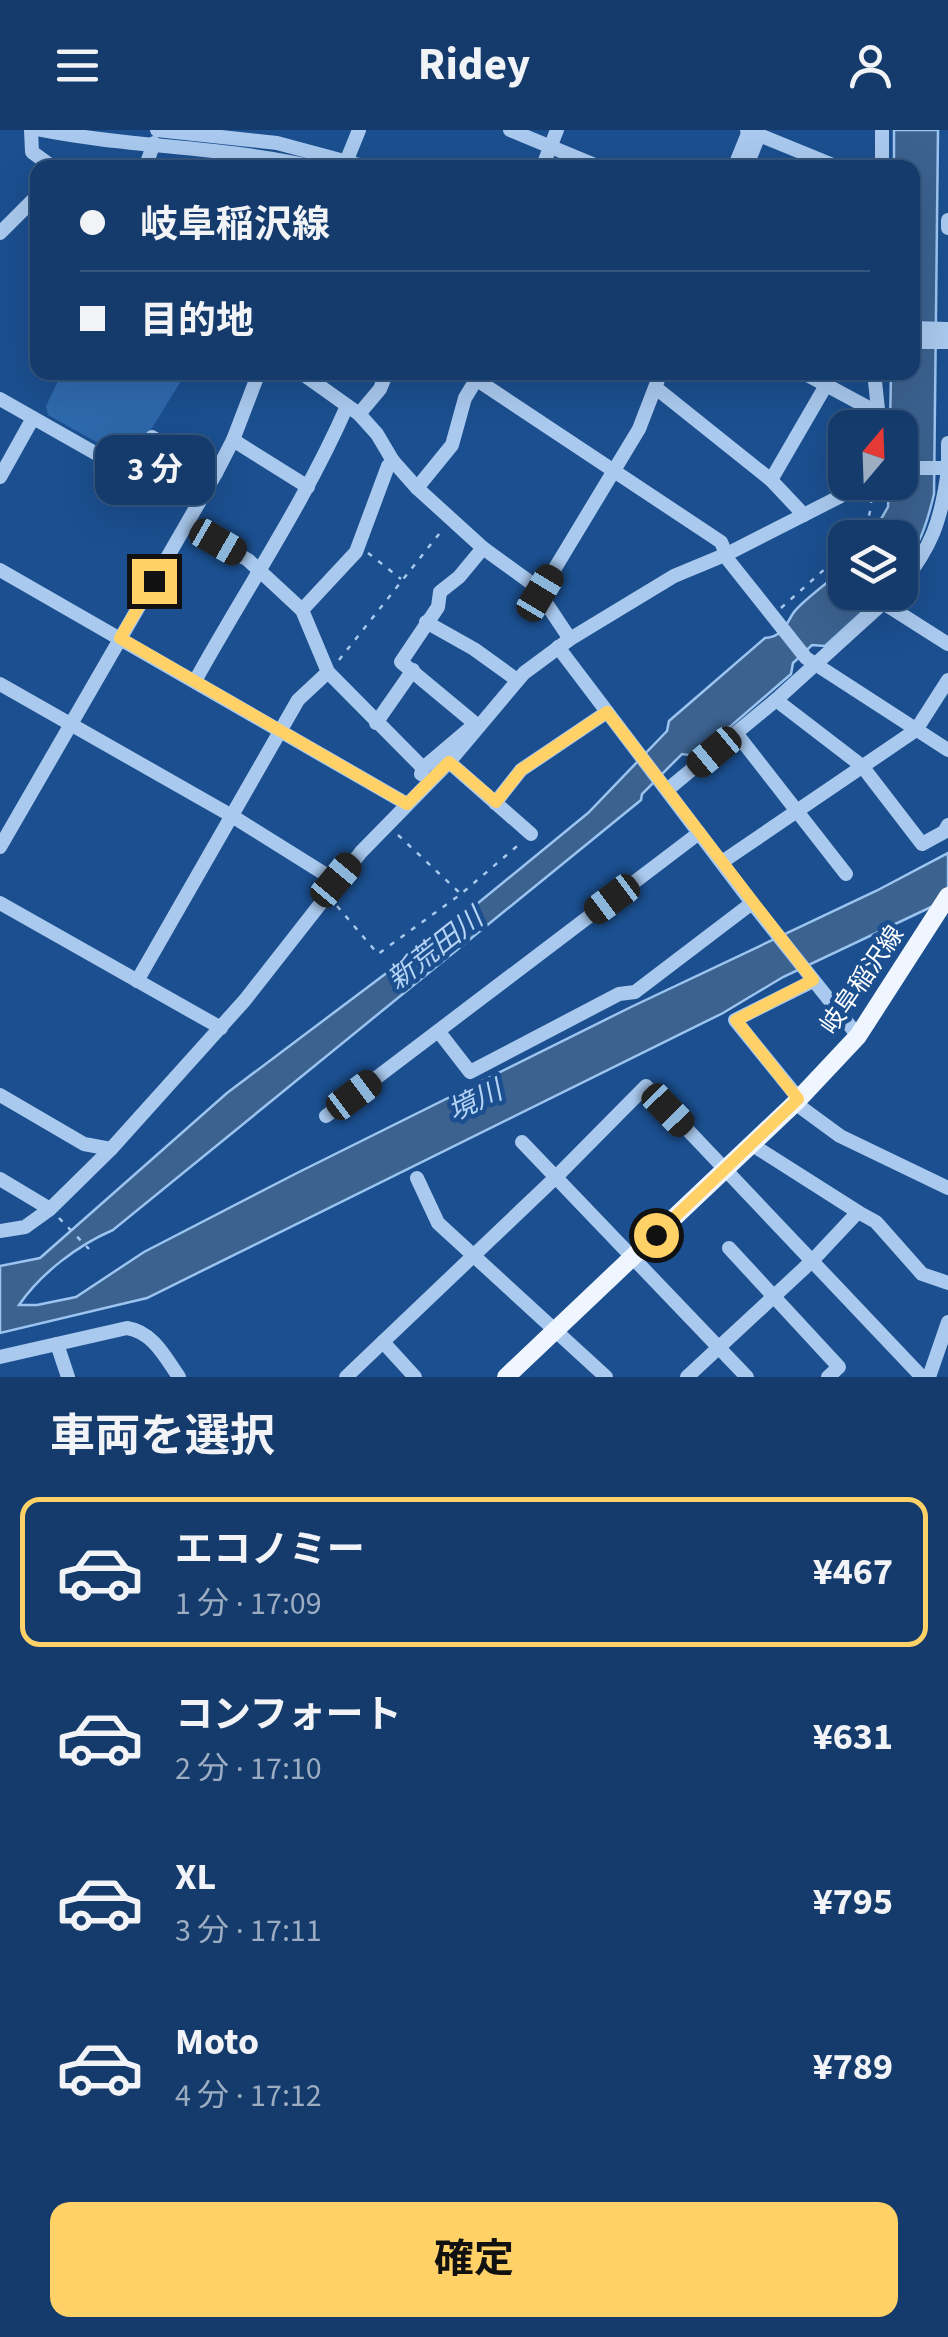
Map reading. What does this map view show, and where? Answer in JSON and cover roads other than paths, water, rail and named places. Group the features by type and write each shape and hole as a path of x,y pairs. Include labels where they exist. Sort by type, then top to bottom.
{"main road":[{"name":"岐阜稲沢線","path":"506,1377 797,1101 858,1036 944,906"}],"street":[{"path":"30,130 32,152 43,160"},
{"path":"41,130 86,138 158,133 277,143 332,160"},
{"path":"347,160 358,130"},
{"path":"510,130 582,160"},
{"path":"545,160 557,130"},
{"path":"882,130 882,160"},
{"path":"738,160 752,132"},
{"path":"747,160 752,132"},
{"path":"752,132 820,160"},
{"path":"148,160 158,133"},
{"path":"158,133 286,160"},
{"path":"0,233 30,203"},
{"path":"948,220 948,228"},
{"path":"920,330 947,336"},
{"path":"920,341 947,336"},
{"path":"0,847 216,473 257,380"},
{"path":"311,380 353,410 377,434 392,461 417,488 540,593 564,643 607,712 858,1036"},
{"path":"195,680 353,410 380,389 383,380"},
{"path":"417,488 452,445 470,380"},
{"path":"477,380 721,542 775,620 811,662 948,750"},
{"path":"540,593 639,428 658,380"},
{"path":"814,380 862,410"},
{"path":"875,380 879,410"},
{"path":"771,480 825,387"},
{"path":"656,388 771,480 804,515"},
{"path":"0,399 132,474 152,438 216,473"},
{"path":"0,477 34,418"},
{"path":"233,440 308,487"},
{"path":"918,565 942,536 948,443"},
{"path":"302,610 358,546 392,461"},
{"path":"918,468 946,468"},
{"path":"0,1231 25,1227 50,1209 111,1149 220,1028 336,880 449,762 516,680 564,643 674,576 727,554 829,500"},
{"path":"187,524 258,568 302,610 328,672 423,768"},
{"path":"478,726 401,662 438,607 440,592 459,577 483,548"},
{"path":"0,570 412,799"},
{"path":"666,788 776,700 811,662 875,610"},
{"path":"905,610 948,644"},
{"path":"426,622 474,649 516,680"},
{"path":"376,722 413,670"},
{"path":"137,981 298,700 328,672"},
{"path":"722,862 916,730 948,680"},
{"path":"0,684 336,880"},
{"path":"776,700 862,766 922,844 944,832 948,825"},
{"path":"496,802 521,770 607,712"},
{"path":"412,799 423,768 478,726"},
{"path":"736,733 846,874"},
{"path":"449,762 531,834"},
{"path":"326,1116 698,832"},
{"path":"438,1032 470,1072 619,994 635,992 752,903"},
{"path":"0,904 220,1028"},
{"path":"812,979 736,1020 797,1101 840,1136 948,1188"},
{"path":"346,1377 646,1086 925,1377 948,1322"},
{"path":"0,1095 84,1144 111,1149"},
{"path":"522,1142 747,1377"},
{"path":"750,1144 876,1222 922,1274 948,1284"},
{"path":"417,1178 438,1222 606,1377"},
{"path":"0,1179 50,1209"},
{"path":"687,1377 858,1212"},
{"path":"729,1248 839,1368 828,1377"},
{"path":"0,1357 127,1328 149,1336 178,1377"},
{"path":"383,1342 416,1377"},
{"path":"57,1344 68,1377"}],"water":[{"path":"894,130 938,130 934,494 918,542 918,520 880,520 888,500 918,500 918,410 890,410 891,380 920,380 920,160 894,160"},
{"path":"828,582 828,610 864,610 825,646 812,645 793,663 791,674 696,756 682,754 642,794 641,800 113,1230 61,1261 19,1305 76,1297 144,1252 297,1173 948,853 948,899 783,977 723,1013 147,1298 0,1333 0,1266 40,1258 227,1093 461,917 588,813 667,731 669,721 765,638 780,632 799,607"}],"water label":[{"name":"新荒田川","path":"435,949"},
{"name":"境川","path":"475,1101"}]}
